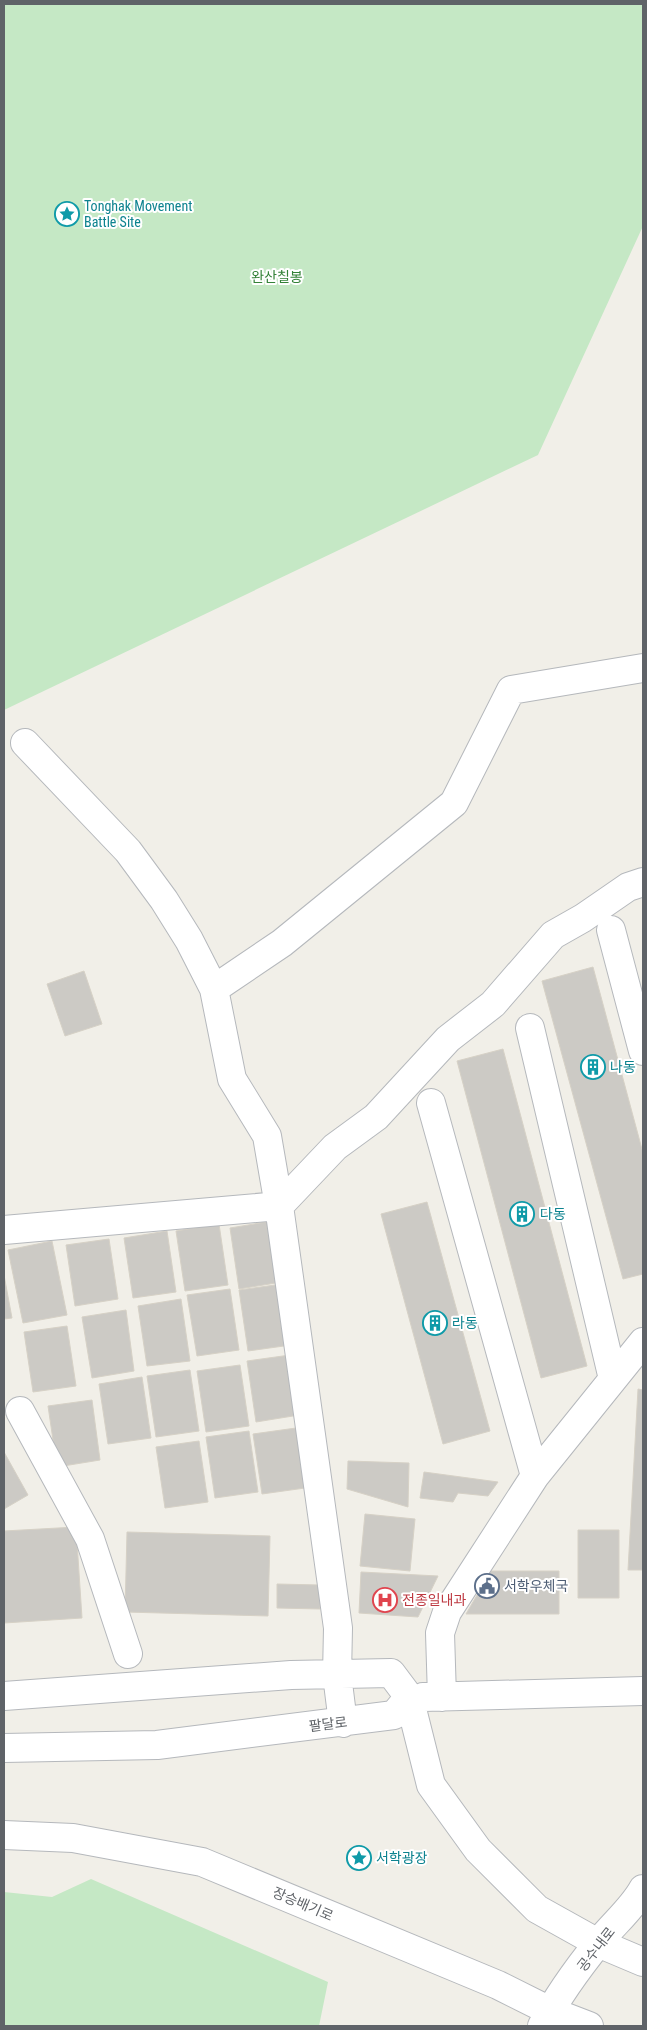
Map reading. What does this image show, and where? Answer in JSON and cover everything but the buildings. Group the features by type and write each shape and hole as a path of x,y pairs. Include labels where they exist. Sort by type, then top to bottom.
{"street":[{"path":"214,990 282,943 454,803 511,690 643,668"},
{"path":"25,743 128,850 164,900 189,940 214,990 232,1079 267,1136 279,1206 338,1628 337,1675 343,1723"},
{"path":"4,1230 279,1206 335,1147 376,1116 448,1039 493,1004 553,935 583,918 628,887 643,882"},
{"path":"611,930 643,1051"},
{"path":"530,1028 613,1379"},
{"path":"431,1103 535,1476"},
{"path":"442,1698 440,1633 447,1612 535,1476 643,1342"},
{"path":"20,1411 90,1539 128,1654"},
{"path":"4,1696 291,1675 391,1673 409,1697 431,1785 478,1850 537,1909 598,1943 643,1962"},
{"path":"409,1697 442,1698 643,1691"},
{"name":"팔달로","path":"4,1748 157,1745 343,1723 394,1715 409,1697"},
{"name":"장승배기로","path":"4,1835 73,1838 202,1862 490,1982 546,2019 589,2026"},
{"name":"공수내로","path":"546,2019 598,1943 636,1902 643,1889"}],"green space":[{"name":"완산칠봉","path":"4,4 643,4 643,226 538,455 4,710"},
{"path":"91,1879 328,1982 319,2026 4,2026 4,1892 52,1897"}],"place":[{"name":"Tonghak Movement Battle Site","path":"67,214"},
{"name":"나동","path":"593,1067"},
{"name":"다동","path":"522,1214"},
{"name":"라동","path":"435,1323"},
{"name":"서학우체국","path":"487,1586"},
{"name":"전종일내과","path":"385,1600"},
{"name":"서학광장","path":"359,1858"}]}
